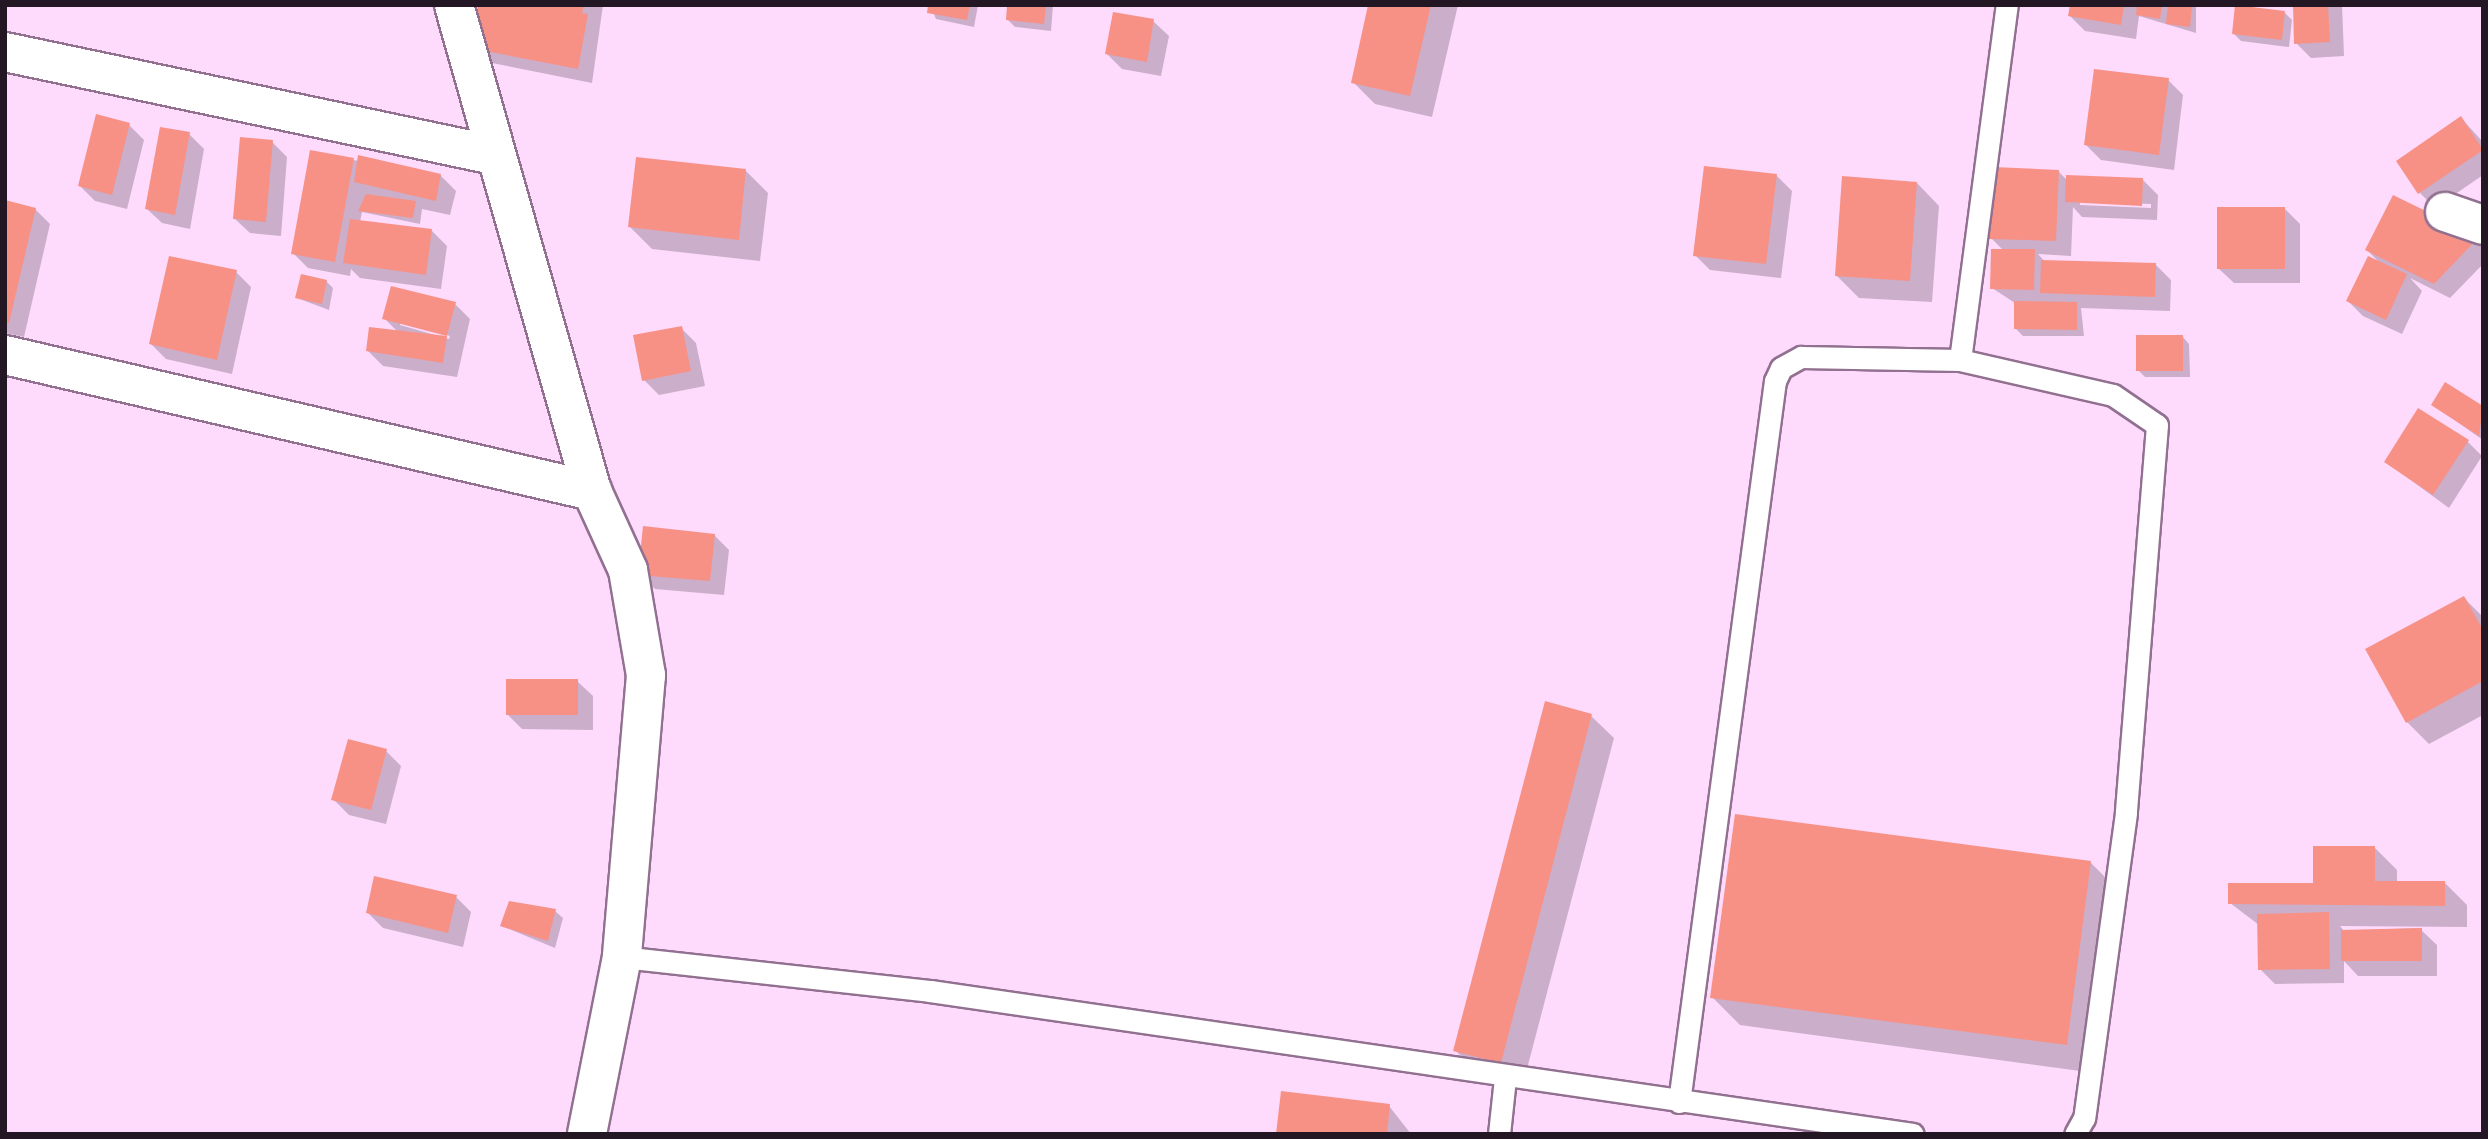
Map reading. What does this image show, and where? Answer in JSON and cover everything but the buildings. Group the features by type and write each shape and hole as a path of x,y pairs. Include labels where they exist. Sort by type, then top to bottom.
{"street":[{"path":"454,5 493,155 592,491 628,570 646,675 622,957 587,1134"},
{"path":"5,52 493,155"},
{"path":"2445,212 2483,225"},
{"path":"5,355 592,491"}],"lane":[{"path":"1960,360 2007,5"},
{"path":"1679,1102 1775,381 1781,368 1801,357 1960,360 2113,395 2157,425 2126,813 2084,1118 2075,1134"},
{"path":"622,957 929,991 1505,1078 1913,1134"},
{"path":"1499,1134 1505,1078"}]}
